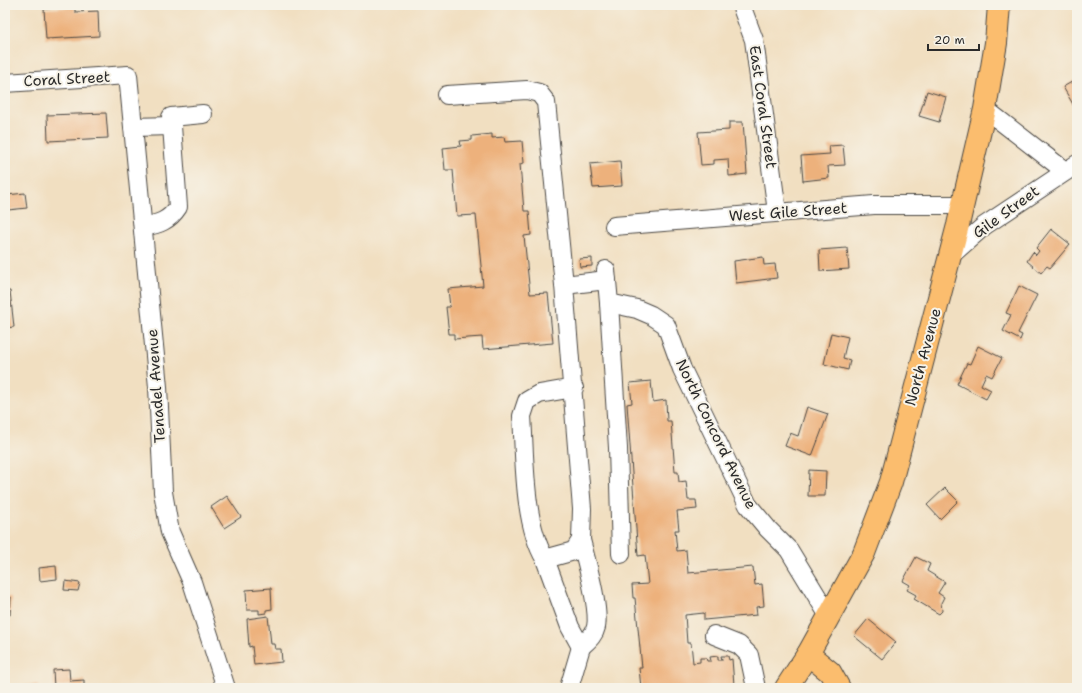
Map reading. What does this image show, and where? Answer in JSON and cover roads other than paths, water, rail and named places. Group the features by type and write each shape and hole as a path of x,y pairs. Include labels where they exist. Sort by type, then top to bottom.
{"main road":[{"name":"North Avenue","path":"786,688 808,654 864,553 891,482 950,256 985,109 996,43 999,5"},
{"path":"808,654 830,672 839,688"}],"street":[{"name":"East Coral Street","path":"741,5 754,40 777,212"},
{"name":"Coral Street","path":"5,83 128,75"},
{"name":"Tenadel Avenue","path":"128,75 158,388 163,492 170,532 192,582 226,688"},
{"path":"447,95 527,90 539,93 546,102 574,388 582,509 582,540 595,600 596,627 590,639 581,647 569,688"},
{"name":"Gile Street","path":"950,256 984,226 1071,168 985,109"},
{"path":"143,227 161,224 172,216 178,207 171,117 203,114"},
{"path":"133,127 172,126"},
{"name":"West Gile Street","path":"614,226 874,205 962,205"},
{"path":"564,285 606,275 618,448 621,554"},
{"name":"North Concord Avenue","path":"609,303 637,309 651,315 666,325 682,370 748,505 768,529 789,550 829,616"},
{"path":"574,388 539,394 527,401 522,416 530,521 537,546 545,559 570,627 581,647"},
{"path":"545,559 574,551 582,540"},
{"path":"714,634 739,645 746,652 749,656 756,688"}]}
